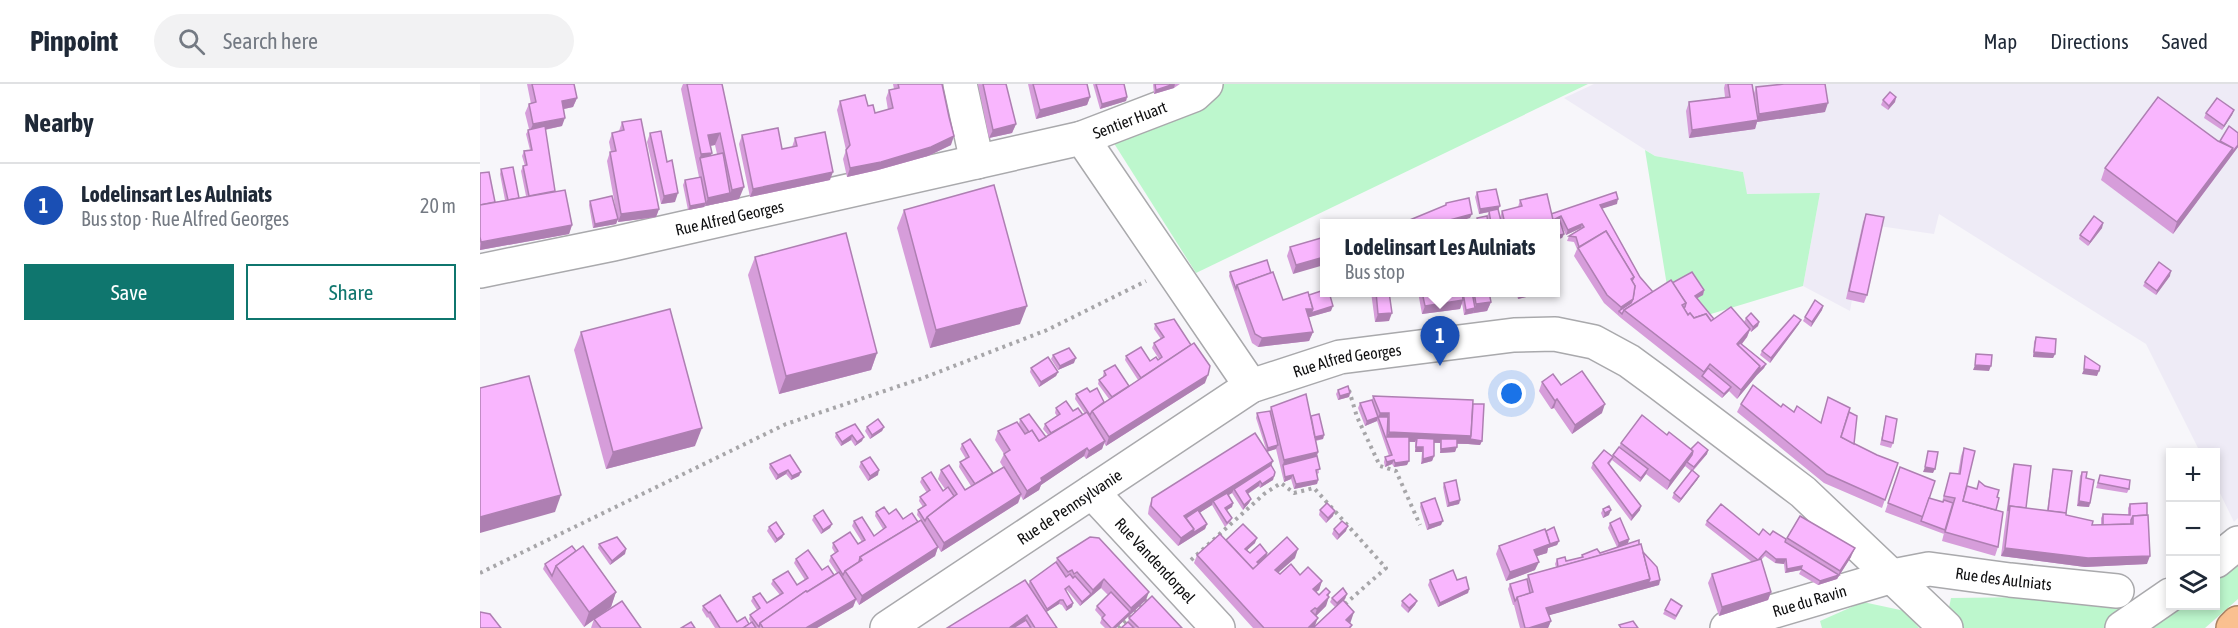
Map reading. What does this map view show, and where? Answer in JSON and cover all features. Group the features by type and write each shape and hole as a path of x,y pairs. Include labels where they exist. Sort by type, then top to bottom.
{"highway":[{"path":"2233,628 2238,623"}],"street":[{"path":"960,84 977,162"},
{"name":"Sentier Huart","path":"1082,138 1194,95 1206,84"},
{"path":"1082,138 1251,386"},
{"name":"Rue Alfred Georges","path":"480,271 613,244 1082,138"},
{"name":"Rue Alfred Georges","path":"1251,386 1340,357 1514,335 1555,334 1594,342 1629,361 1659,382 1803,492 1893,576"},
{"name":"Rue de Pennsylvanie","path":"887,628 1251,386"},
{"name":"Rue Vandendorpel","path":"1092,492 1218,628"},
{"path":"2220,558 2238,543"},
{"name":"Rue des Aulniats","path":"1893,576 1929,569 2117,591"},
{"path":"1893,576 1946,628"},
{"name":"Rue du Ravin","path":"1727,628 1744,620 1893,576"},
{"path":"2122,628 2166,598"}],"path":[{"path":"480,573 786,424 923,378 1047,330 1171,269"},
{"path":"1340,357 1357,417 1380,466 1396,471 1420,525"},
{"path":"1118,628 1264,494 1281,483 1294,493 1314,488 1386,568 1343,606"}],"shaded area":[{"path":"1594,84 2238,84 2238,518 2234,522 2220,493 2220,448 2198,448 2146,344 1939,214 1934,234 1865,224 1850,311 1803,286 1820,193 1746,194 1743,172 1655,156 1564,98"}],"green space":[{"path":"1222,84 1588,84 1196,273 1110,137"},
{"path":"1645,150 1655,156 1743,172 1747,194 1820,193 1803,286 1701,317 1668,292"},
{"path":"2238,558 2238,599 2205,628 2142,628 2167,610 2220,610 2220,571"},
{"path":"2124,596 2128,607 2106,628 1955,628 1947,617 1951,598"},
{"path":"1863,602 1905,611 1919,628 1822,628 1820,621"}],"building":[{"path":"532,84 574,84 577,98 562,101 565,118 533,124 529,104 536,102"},
{"path":"687,84 722,84 744,187 732,190 720,133 708,135 712,153 701,154"},
{"path":"898,84 942,84 954,136 931,147 881,162 850,168 846,150 850,145 840,101 865,95 868,106 873,105 875,113 893,108 889,90 899,88"},
{"path":"983,84 1006,84 1016,124 993,130"},
{"path":"1033,84 1087,84 1090,97 1040,110"},
{"path":"1096,84 1124,84 1127,97 1102,104"},
{"path":"1155,84 1174,84 1156,90"},
{"path":"1728,84 1752,84 1758,120 1692,130 1689,102 1730,97"},
{"path":"1825,84 1828,103 1759,114 1756,87"},
{"path":"1890,92 1896,97 1889,106 1883,100"},
{"path":"2158,97 2218,141 2233,148 2177,222 2105,168"},
{"path":"2217,98 2234,110 2224,126 2206,113"},
{"path":"641,119 659,209 621,214 610,152 616,151 612,133 624,130 622,122"},
{"path":"545,126 555,191 529,196 523,166 527,165 524,151 532,150 528,130"},
{"path":"2229,126 2238,133 2238,145 2230,155 2233,148 2220,141"},
{"path":"778,128 782,149 797,146 795,138 825,132 833,172 753,189 742,135"},
{"path":"661,131 667,162 672,160 678,193 664,196 650,133"},
{"path":"723,153 730,193 708,198 700,158"},
{"path":"513,167 519,198 508,200 501,169"},
{"path":"489,172 495,202 480,205 480,173"},
{"path":"701,177 706,203 690,206 685,180"},
{"path":"994,185 1027,306 936,330 904,210"},
{"path":"1496,189 1500,206 1480,209 1477,192"},
{"path":"565,190 572,225 481,242 480,205"},
{"path":"1616,192 1618,199 1600,205 1640,277 1653,292 1624,310 1622,314 1619,311 1633,299 1635,286 1632,281 1634,277 1606,231 1579,247 1576,237 1569,236 1584,227 1582,224 1568,230 1561,216 1553,219 1551,214"},
{"path":"1547,194 1553,219 1504,219 1502,211 1522,206 1520,200"},
{"path":"612,196 618,219 595,224 590,201"},
{"path":"1469,198 1472,214 1454,219 1412,219 1446,205 1446,203"},
{"path":"1498,209 1500,219 1490,219 1489,211"},
{"path":"1866,214 1884,217 1867,295 1849,291"},
{"path":"2094,216 2103,223 2090,242 2080,235"},
{"path":"1560,221 1564,234 1560,235"},
{"path":"1606,231 1634,277 1631,279 1635,286 1633,299 1621,307 1607,295 1578,248"},
{"path":"846,233 877,353 786,376 755,257"},
{"path":"1320,238 1320,258 1296,265 1290,247"},
{"path":"1267,260 1271,273 1237,285 1236,289 1230,272"},
{"path":"2159,262 2171,271 2157,291 2145,282"},
{"path":"1273,272 1283,300 1308,292 1313,309 1306,309 1313,332 1262,338 1255,334 1237,285"},
{"path":"1692,272 1704,290 1695,296 1714,319 1711,321 1706,314 1694,318 1690,313 1688,315 1683,308 1686,303 1672,283"},
{"path":"1671,280 1686,303 1682,305 1688,315 1690,313 1694,318 1706,314 1711,321 1731,307 1750,329 1737,344 1760,366 1741,390 1710,364 1704,372 1624,310"},
{"path":"1320,291 1320,297 1330,297 1333,306 1311,313 1313,309 1309,295"},
{"path":"1376,297 1390,297 1392,313 1378,314"},
{"path":"1423,297 1463,297 1463,300 1425,306"},
{"path":"1464,297 1473,297 1475,308 1466,310"},
{"path":"1475,297 1490,297 1491,302 1476,304"},
{"path":"1815,300 1823,306 1812,322 1805,317"},
{"path":"670,309 702,428 613,452 581,332"},
{"path":"1751,313 1759,322 1753,327 1746,318"},
{"path":"1794,315 1801,320 1771,358 1762,351"},
{"path":"1174,319 1191,345 1141,378 1126,356 1141,347 1150,361 1156,357 1158,360 1162,357 1154,343 1164,337 1155,324"},
{"path":"2036,337 2056,339 2055,354 2034,352"},
{"path":"1194,343 1210,366 1208,375 1109,437 1092,411"},
{"path":"1740,343 1766,364 1759,370 1760,366 1738,345"},
{"path":"1069,348 1076,358 1060,366 1053,355"},
{"path":"1976,354 1992,355 1991,366 1975,365"},
{"path":"2085,356 2100,366 2099,371 2084,369"},
{"path":"1048,357 1058,372 1041,382 1031,368"},
{"path":"1115,365 1129,386 1112,397 1099,380 1106,375 1104,371"},
{"path":"1708,368 1731,387 1724,394 1702,376"},
{"path":"1582,371 1605,404 1575,425 1542,382 1553,374 1561,385"},
{"path":"529,376 561,495 480,517 480,388"},
{"path":"1753,385 1781,407 1783,404 1794,412 1797,406 1821,423 1828,397 1850,408 1841,437 1898,463 1885,500 1827,474 1741,404"},
{"path":"1348,386 1350,393 1340,396 1338,390"},
{"path":"1087,388 1090,392 1097,388 1104,402 1090,415 1076,394"},
{"path":"1306,394 1318,452 1284,460 1271,407"},
{"path":"1373,396 1473,400 1471,436 1389,432 1389,413 1380,413"},
{"path":"1372,400 1378,417 1367,421 1360,403"},
{"path":"1066,401 1073,411 1078,408 1083,415 1051,433 1045,424 1060,414 1056,408"},
{"path":"1473,404 1484,404 1482,441 1470,439"},
{"path":"1270,411 1278,445 1268,448 1257,413"},
{"path":"1087,412 1105,441 1089,451 1087,448 1041,478 1042,481 1027,491 1004,454 1010,450 998,431 1017,422 1025,434 1032,430 1039,441"},
{"path":"1849,412 1857,416 1854,444 1841,437"},
{"path":"1029,414 1046,437 1039,441 1032,430 1029,432 1020,419"},
{"path":"1319,414 1324,435 1315,437 1311,416"},
{"path":"1642,415 1667,435 1669,432 1693,451 1670,481 1621,443"},
{"path":"1886,416 1897,419 1893,443 1882,440"},
{"path":"1378,417 1388,417 1387,437 1409,437 1409,461 1387,462 1385,457 1392,455"},
{"path":"878,419 884,427 872,435 867,427"},
{"path":"855,424 864,437 857,442 852,435 842,442 836,433"},
{"path":"1255,433 1273,461 1184,516 1194,529 1181,538 1151,506 1152,498"},
{"path":"1417,438 1434,439 1434,456 1423,459 1423,447 1416,447"},
{"path":"970,439 993,473 975,484 960,462 969,457 962,444"},
{"path":"1441,439 1457,439 1457,447 1441,449"},
{"path":"1698,442 1708,450 1694,467 1687,462 1692,455 1691,449"},
{"path":"1619,447 1648,469 1641,478 1613,455"},
{"path":"1964,448 1975,451 1963,501 2003,512 1998,547 1945,532 1955,498 1944,496 1950,473 1960,474"},
{"path":"1604,450 1613,457 1608,463 1641,506 1632,516 1593,463"},
{"path":"1928,451 1938,452 1935,469 1925,467"},
{"path":"790,455 801,472 792,476 788,470 778,475 770,464"},
{"path":"1317,456 1320,469 1316,470 1318,480 1296,484 1293,475 1285,477 1283,465"},
{"path":"870,457 879,470 870,476 861,462"},
{"path":"2014,464 2031,466 2026,508 2010,506 2008,511"},
{"path":"949,465 965,490 1004,467 1021,494 944,543 927,517 957,494 941,470"},
{"path":"1271,465 1275,472 1274,476 1262,484 1260,481 1246,491 1251,499 1244,505 1234,489"},
{"path":"1900,467 1935,481 1923,517 1888,503"},
{"path":"2053,469 2072,471 2066,513 2048,511"},
{"path":"1692,470 1699,476 1681,499 1674,493"},
{"path":"931,472 943,491 948,487 954,496 925,521 918,510 926,505 920,497 930,490 922,478"},
{"path":"2082,472 2087,472 2086,478 2094,480 2090,503 2079,501"},
{"path":"2100,475 2130,480 2129,489 2098,483"},
{"path":"1456,480 1460,500 1449,503 1444,483"},
{"path":"1979,481 1985,486 1999,490 1996,510 1963,501 1967,486 1977,489"},
{"path":"1227,493 1233,503 1225,508 1232,518 1227,523 1213,501"},
{"path":"1435,498 1443,521 1429,525 1421,503"},
{"path":"1929,498 1953,503 1945,530 1921,521"},
{"path":"1327,503 1335,511 1328,518 1320,510"},
{"path":"2147,503 2147,515 2133,516 2131,524 2103,525 2103,514 2130,515 2130,504"},
{"path":"1721,504 1759,535 1763,529 1770,535 1773,531 1786,539 1785,542 1839,575 1820,581 1801,569 1802,566 1787,569 1786,559 1776,559 1766,551 1758,560 1707,521"},
{"path":"1609,506 1611,510 1605,513 1603,509"},
{"path":"2010,506 2066,513 2066,515 2093,521 2092,525 2133,524 2133,516 2148,515 2150,556 2088,558 2005,548"},
{"path":"884,507 889,514 896,509 903,519 912,513 918,522 860,557 859,562 845,571 843,575 831,556 838,551 833,543 850,532 858,544 865,540 854,521 862,517 874,536 886,527 876,512"},
{"path":"823,510 832,524 823,530 814,516"},
{"path":"1198,510 1207,524 1193,533 1194,529 1186,518"},
{"path":"1800,516 1855,548 1840,571 1787,538"},
{"path":"1620,518 1629,539 1619,543 1610,523"},
{"path":"921,520 938,547 862,596 845,571 862,560 860,557"},
{"path":"1342,521 1348,526 1339,535 1334,529"},
{"path":"776,522 784,534 777,539 769,527"},
{"path":"1243,524 1257,538 1245,549 1250,553 1260,544 1267,553 1253,569 1226,540"},
{"path":"1554,527 1559,541 1550,544 1546,531"},
{"path":"1545,529 1550,544 1534,550 1539,562 1510,572 1499,546"},
{"path":"1220,534 1253,569 1287,537 1298,549 1275,570 1280,574 1291,564 1300,575 1308,567 1322,581 1313,589 1319,595 1326,588 1330,592 1327,595 1329,597 1317,609 1311,611 1318,618 1308,628 1264,628 1197,555"},
{"path":"617,537 626,549 612,561 599,544"},
{"path":"1090,537 1099,538 1149,592 1131,608 1104,579 1093,590 1077,572 1074,574 1072,570 1068,572 1057,558"},
{"path":"1639,540 1639,545 1558,567 1557,559 1565,557 1566,561 1583,557 1582,555 1597,549 1600,553"},
{"path":"1641,544 1650,579 1546,608 1551,621 1525,628 1517,597 1533,592 1528,575"},
{"path":"572,546 576,551 556,566 552,576 545,564"},
{"path":"583,546 616,592 589,612 556,566"},
{"path":"808,550 822,570 828,566 834,575 806,591 760,623 759,627 750,615 760,608 753,597 760,593 767,603 783,593 773,580 788,571 797,585 808,578 796,559"},
{"path":"1643,552 1657,567 1660,580 1648,583 1650,579"},
{"path":"1761,559 1771,592 1722,607 1712,574"},
{"path":"1056,562 1066,577 1070,574 1073,578 1075,576 1091,594 1082,602 1069,586 1065,589 1073,603 1067,607 1063,600 1060,600 1047,609 1030,581"},
{"path":"1453,570 1457,580 1466,577 1469,589 1440,603 1430,580"},
{"path":"839,572 856,599 806,628 763,628 760,623 806,591"},
{"path":"1527,579 1530,593 1517,597 1515,601 1510,584"},
{"path":"1025,580 1057,628 1035,628 1027,615 1009,628 947,628"},
{"path":"1343,588 1347,594 1337,603 1332,598"},
{"path":"1111,592 1130,612 1113,628 1102,618 1105,615 1097,606"},
{"path":"1410,594 1417,601 1409,608 1402,601"},
{"path":"720,595 737,622 745,617 749,624 743,628 720,628 710,612 703,606"},
{"path":"1152,596 1182,628 1139,628 1129,618"},
{"path":"1671,599 1682,606 1676,616 1665,610"},
{"path":"1343,600 1354,612 1346,620 1352,625 1349,628 1313,628"},
{"path":"622,601 641,628 601,628 594,619"},
{"path":"480,612 490,614 501,628 480,628"},
{"path":"1026,620 1031,628 1013,628"},
{"path":"1633,621 1638,628 1621,628 1619,625"},
{"path":"691,622 695,628 681,628"},
{"path":"752,622 756,628 743,628"},
{"path":"1128,622 1134,628 1121,628"}],"place":[{"name":"Lodelinsart Les Aulniats","path":"1440,366"}]}
